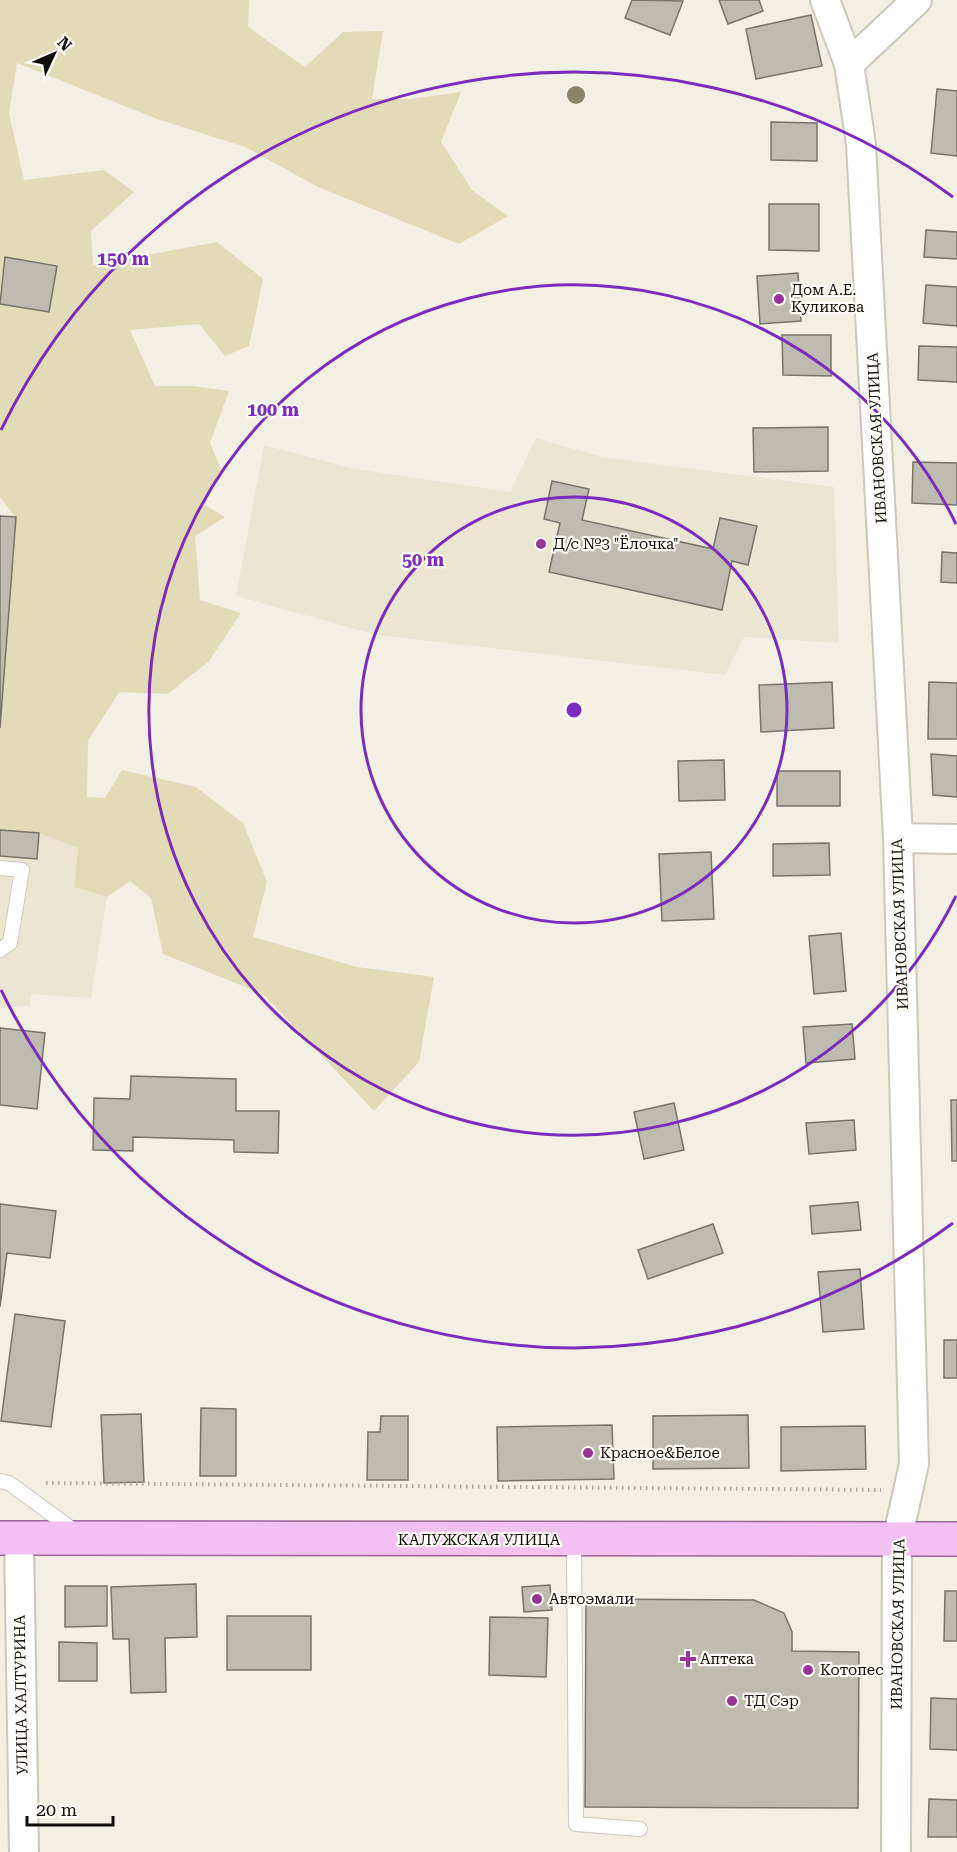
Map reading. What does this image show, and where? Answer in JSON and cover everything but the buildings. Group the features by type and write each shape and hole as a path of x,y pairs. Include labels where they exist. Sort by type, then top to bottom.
{"main road":[{"name":"КАЛУЖСКАЯ УЛИЦА","path":"10,1538 957,1539"}],"street":[{"name":"ИВАНОВСКАЯ УЛИЦА","path":"825,0 849,64 861,156 898,838 914,1464 897,1540 896,1852"},
{"path":"849,64 917,0"},
{"path":"898,838 957,839"},
{"name":"УЛИЦА ХАЛТУРИНА","path":"10,1538 24,1852"}],"lane":[{"path":"0,868 22,870 10,943 0,950"},
{"path":"5,1482 85,1538"},
{"path":"574,1540 576,1824 640,1829"}],"path":[{"path":"5,1482 908,1491"}],"shaded area":[{"path":"0,0 249,0 248,27 305,67 343,32 383,31 372,99 410,99 461,92 441,142 472,190 508,216 459,244 318,187 245,147 157,119 17,63 9,113 24,180 104,170 134,192 91,231 93,265 217,242 263,279 249,346 225,356 199,324 130,330 155,386 193,386 229,391 210,443 221,470 203,504 225,517 195,536 200,600 241,613 209,661 168,694 119,692 88,741 87,797 105,798 122,770 196,787 243,823 267,882 253,937 357,967 434,977 419,1062 374,1111 263,994 163,954 151,898 130,881 107,897 74,887 78,848 39,833 0,830 0,728 16,518 0,497"},
{"name":"Д/с №3 \"Ёлочка\"","path":"536,438 602,457 834,487 839,643 744,637 725,675 377,635 236,596 264,445 350,468 510,492"},
{"path":"0,830 39,833 78,848 74,887 107,897 91,998 31,994 30,1006 0,1008"}],"place":[{"name":"Дом А.Е. Куликова","path":"779,299"},
{"name":"Д/с №3 \"Ёлочка\"","path":"541,544"},
{"name":"Красное&Белое","path":"588,1453"},
{"name":"Автоэмали","path":"537,1599"},
{"name":"Аптека","path":"688,1659"},
{"name":"Котопес","path":"808,1670"},
{"name":"ТД Сэр","path":"732,1701"}]}
